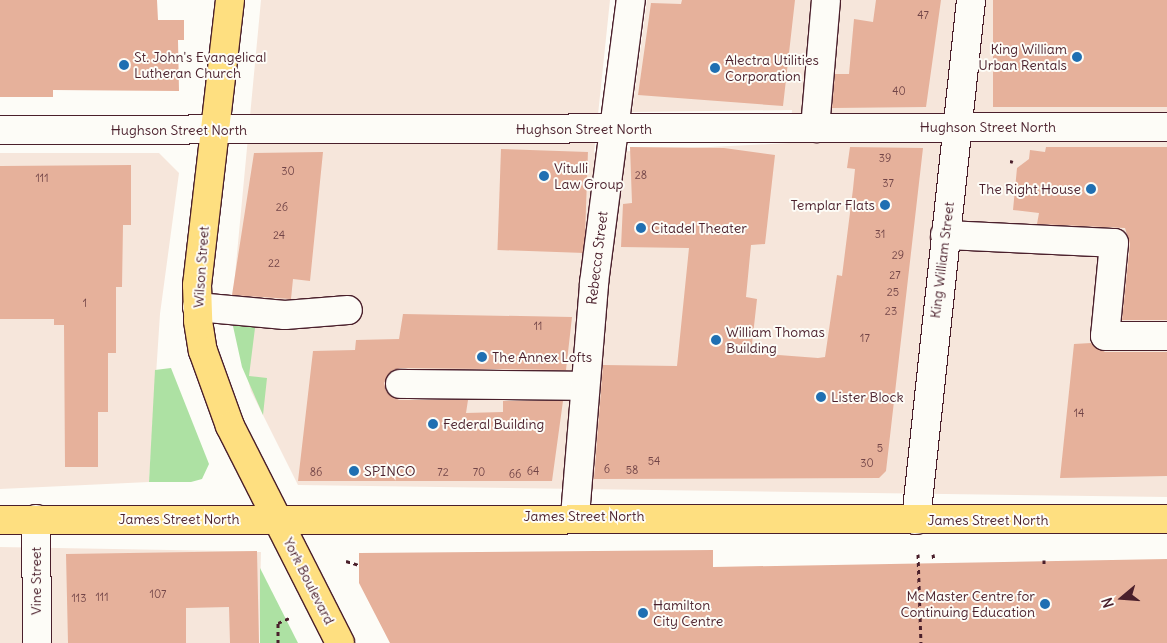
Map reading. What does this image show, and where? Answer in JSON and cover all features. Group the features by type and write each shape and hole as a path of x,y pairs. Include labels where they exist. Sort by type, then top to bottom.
{"main road":[{"name":"Wilson Street","path":"230,0 197,307 203,350 224,410 277,518"},
{"name":"James Street North","path":"0,520 575,516 916,520 1167,518"},
{"name":"York Boulevard","path":"277,518 340,643"}],"street":[{"name":"Rebecca Street","path":"575,516 583,386 630,0"},
{"path":"814,128 826,0"},
{"name":"King William Street","path":"916,520 971,0"},
{"name":"Hughson Street North","path":"0,130 1167,127"},
{"path":"945,235 1114,243 1106,336 1167,336"},
{"path":"197,307 285,315 348,310"},
{"path":"400,384 583,386"},
{"name":"Vine Street","path":"36,520 37,643"}],"path":[{"path":"918,554 921,643"},
{"path":"933,554 934,561"},
{"path":"346,561 359,565"},
{"path":"278,643 278,623 289,618"}],"shaded area":[{"path":"261,0 610,0 594,153 789,143 792,110 632,112 647,0 1167,0 1167,497 298,485 251,391 231,317"},
{"path":"0,153 159,153 179,173 160,314 149,482 0,489"},
{"path":"0,547 261,552 259,643 0,643"}],"green space":[{"path":"231,317 256,320 249,376 267,378 263,415 242,367"},
{"path":"171,368 209,464 202,479 191,482 149,482 155,370"},
{"path":"260,568 298,643 260,643"}],"building":[{"path":"0,0 157,0 158,20 184,20 184,40 178,40 179,91 53,90 53,97 0,97"},
{"name":"Alectra Utilities Corporation","path":"682,0 795,0 783,106 638,95 651,3 681,4"},
{"path":"876,0 941,0 926,107 832,108 835,74 849,74 854,19 873,22"},
{"name":"King William Urban Rentals","path":"993,0 1167,0 1167,107 993,107"},
{"path":"630,147 724,148 775,155 765,244 751,245 746,297 757,299 751,353 818,358 825,357 837,275 842,276 855,169 847,168 850,147 923,148 886,471 879,478 594,479 603,365 677,366 689,248 621,247 623,204 632,203"},
{"name":"The Right House","path":"1046,147 1167,147 1167,320 1122,320 1130,244 1125,228 1037,224 1039,213 1013,210 1017,168 1029,159 1030,150 1045,152"},
{"path":"501,149 588,152 584,253 497,250"},
{"path":"323,152 310,281 293,279 291,299 232,295 254,153"},
{"path":"131,165 131,225 123,225 122,287 116,287 116,353 108,353 108,412 98,412 98,467 65,467 64,325 54,325 54,319 0,319 0,166"},
{"path":"403,314 572,317 566,370 400,368 392,371 384,383 387,392 399,400 468,400 466,413 503,412 503,401 563,401 552,481 298,481 313,351 355,350 356,340 399,339"},
{"path":"1091,343 1105,352 1167,352 1167,476 1060,478 1074,344"},
{"name":"Hamilton City Centre","path":"713,550 713,567 1167,559 1167,643 390,643 359,583 359,553"},
{"path":"257,551 259,643 230,643 229,607 186,608 186,643 68,643 66,554"}],"place":[{"name":"King William Urban Rentals","path":"1077,57"},
{"name":"St. John's Evangelical Lutheran Church","path":"124,65"},
{"name":"Alectra Utilities Corporation","path":"715,68"},
{"name":"Vitulli Law Group","path":"544,176"},
{"name":"The Right House","path":"1091,189"},
{"name":"Templar Flats","path":"885,205"},
{"name":"Citadel Theater","path":"641,228"},
{"name":"William Thomas Building","path":"716,340"},
{"name":"The Annex Lofts","path":"482,357"},
{"name":"Lister Block","path":"821,397"},
{"name":"Federal Building","path":"433,424"},
{"name":"SPINCO","path":"354,471"},
{"name":"McMaster Centre for Continuing Education","path":"1045,604"},
{"name":"Hamilton City Centre","path":"643,613"}]}
